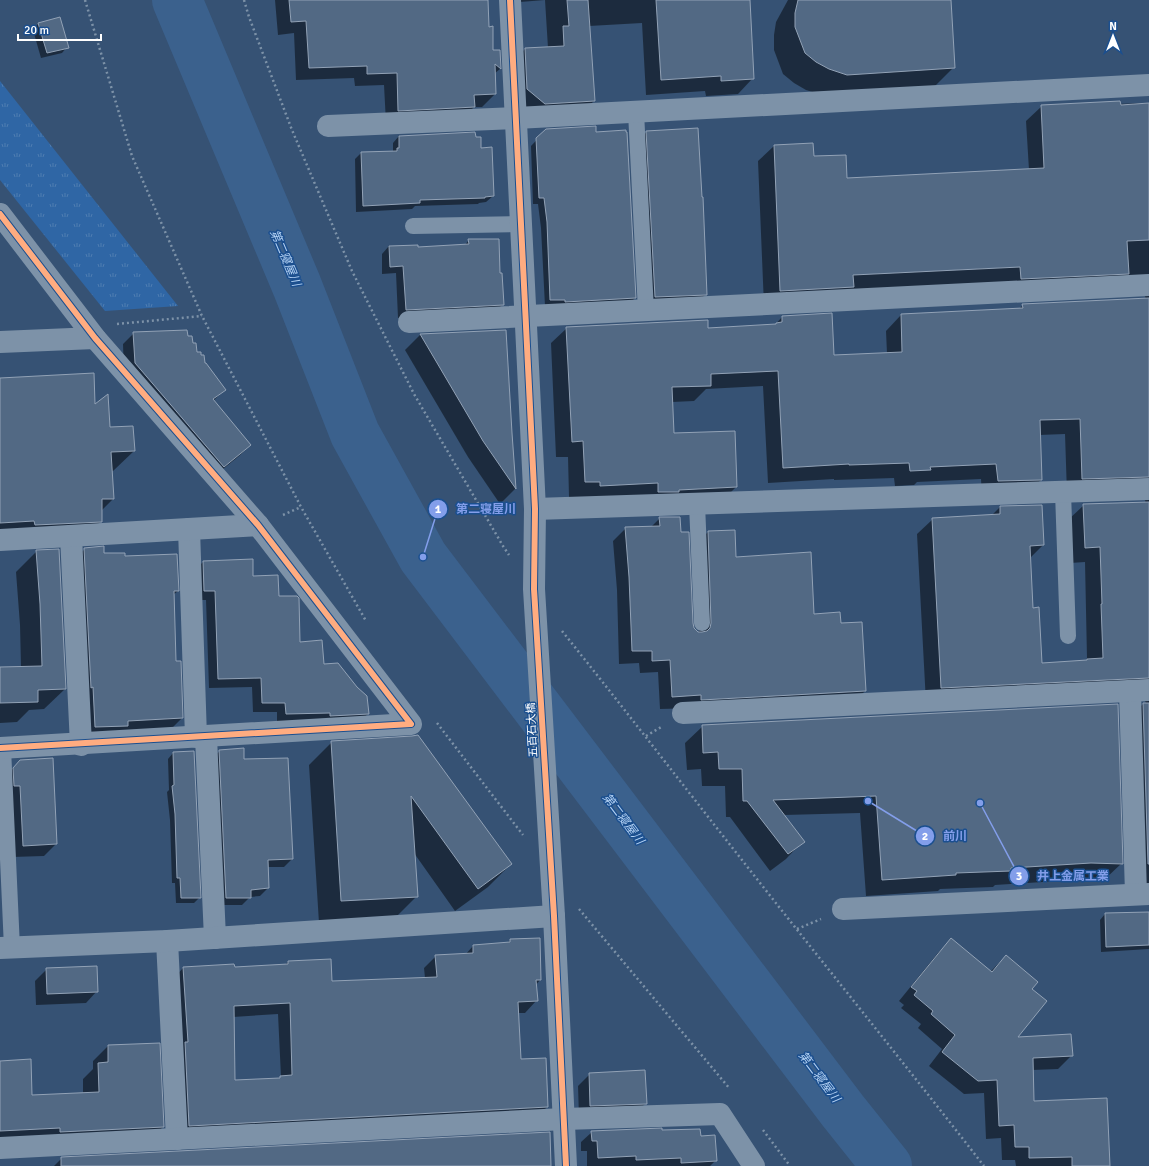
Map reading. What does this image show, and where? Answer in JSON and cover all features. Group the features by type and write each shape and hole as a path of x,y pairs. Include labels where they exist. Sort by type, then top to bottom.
{"street":[{"name":"五百石大橋","path":"510,0 535,509 534,589 554,916 566,1166"},
{"path":"328,126 636,112 1149,84"},
{"path":"0,214 95,338 258,525 411,724 81,745 1,748"},
{"path":"409,322 1149,285"},
{"path":"0,342 95,338"},
{"path":"535,509 1149,489"},
{"path":"0,540 258,525"},
{"path":"189,529 201,737 215,938"},
{"path":"71,536 81,745"},
{"path":"683,713 1140,690 1142,894 843,909"},
{"path":"6,948 167,941 554,916"},
{"path":"167,941 177,1139"},
{"path":"0,1148 564,1119 720,1114 754,1166"}],"lane":[{"path":"636,112 646,311"},
{"path":"413,226 521,224"},
{"path":"1063,492 1068,636"},
{"path":"697,504 702,623"},
{"path":"1,748 6,948"}],"path":[{"path":"85,0 132,156 202,316 301,507"},
{"path":"244,0 292,130 352,271 414,394 503,546 534,589"},
{"path":"95,338 116,324 202,316"},
{"path":"560,628 984,1166"},
{"path":"578,908 733,1093"},
{"path":"763,1129 790,1166"}],"green space":[{"path":"0,81 178,306 105,311 0,180"}],"building":[{"path":"289,0 488,0 489,27 493,26 493,50 500,50 501,69 495,64 496,94 474,95 475,107 398,111 397,73 367,74 367,66 309,68 306,21 291,22"},
{"path":"567,0 588,0 595,101 545,104 527,89 525,48 564,46 563,26 569,26"},
{"path":"656,0 750,0 754,79 721,81 721,76 661,80"},
{"path":"798,0 951,0 955,68 847,75 829,69 816,62 805,53 795,27 795,13"},
{"path":"60,17 69,48 47,53 38,23"},
{"path":"1120,101 1121,105 1149,103 1149,240 1127,241 1129,274 1021,279 1020,267 853,275 854,287 780,291 774,145 813,143 814,156 846,155 847,178 1044,168 1041,105"},
{"path":"596,126 596,132 626,130 627,132 636,298 565,302 565,300 550,300 547,222 544,198 539,198 536,138 546,129"},
{"path":"698,128 703,197 707,295 655,297 646,131"},
{"path":"475,132 476,137 481,137 481,148 492,147 494,196 485,198 420,200 420,203 363,206 361,152 397,151 397,148 399,148 399,136"},
{"path":"468,239 499,239 500,273 502,273 504,305 406,310 403,266 390,267 389,246 418,245 418,247 469,244"},
{"path":"1149,298 1149,477 1082,479 1080,419 1040,420 1042,480 998,481 996,464 930,467 931,470 910,471 909,463 849,464 783,468 778,371 711,374 711,386 672,387 674,433 735,431 737,487 679,490 679,492 658,492 658,483 600,486 600,482 585,482 583,441 572,442 566,327 708,320 708,328 776,324 782,322 782,316 832,313 834,355 902,352 901,314 1023,308 1022,304"},
{"path":"187,330 188,336 192,336 193,343 196,343 197,352 201,352 201,355 204,355 205,363 226,390 213,399 251,445 224,467 135,363 133,332"},
{"path":"506,330 516,489 483,441 420,334"},
{"path":"94,373 95,404 108,394 110,427 133,426 135,451 111,452 114,499 102,499 102,522 35,525 34,521 0,523 0,378"},
{"path":"1149,502 1149,678 941,688 932,518 1000,514 1000,506 1042,505 1044,545 1030,546 1033,608 1039,607 1042,663 1087,660 1103,658 1102,604 1100,547 1085,548 1083,504"},
{"path":"659,517 680,517 681,532 689,532 693,623 694,628 698,632 707,631 710,628 711,623 708,531 735,530 736,557 811,552 814,614 840,612 841,623 862,622 866,691 701,700 701,695 672,697 670,660 652,661 652,651 632,651 625,527 660,526"},
{"path":"104,546 104,553 125,553 125,556 177,554 179,591 174,591 176,661 181,661 183,718 128,721 128,726 95,727 93,687 91,688 84,548"},
{"path":"59,549 66,689 38,690 38,702 0,703 0,667 42,666 40,604 36,550"},
{"path":"253,559 253,576 278,575 279,596 297,596 299,598 300,642 322,640 324,664 338,663 357,687 367,696 369,714 330,716 330,713 286,714 285,703 262,703 261,678 218,679 215,591 204,591 203,561"},
{"path":"1143,703 1149,703 1149,864 1148,864"},
{"path":"1118,704 1123,864 1091,863 1011,868 1011,871 956,873 956,875 882,880 876,796 773,800 805,842 788,854 747,801 743,801 742,769 719,769 718,752 703,753 702,725"},
{"path":"418,735 512,864 478,889 411,796 418,897 341,901 331,741"},
{"path":"244,748 244,759 288,758 293,859 268,860 269,888 251,890 251,898 226,898 219,750"},
{"path":"194,751 201,898 181,898 180,878 177,878 175,814 172,786 174,785 173,752"},
{"path":"53,758 57,844 23,846 20,786 14,786 13,768 20,760"},
{"path":"1149,912 1149,945 1106,947 1105,913"},
{"path":"540,938 541,980 536,980 538,1001 518,1002 521,1059 546,1058 548,1107 189,1126 185,1042 188,1042 183,967 234,964 235,967 288,964 288,961 331,959 332,981 437,977 435,955 473,953 473,945 510,942 510,939","holes":["290,1003 292,1075 280,1076 280,1078 235,1080 234,1006"]},
{"path":"951,938 992,972 1006,955 1038,982 1032,989 1047,1001 1018,1037 1071,1034 1073,1056 1033,1058 1034,1101 1107,1098 1110,1166 1072,1166 1072,1157 1029,1158 1029,1147 1015,1147 1014,1125 999,1126 997,1080 978,1081 942,1052 955,1035 931,1014 933,1011 914,995 917,991 911,987"},
{"path":"97,966 98,992 47,994 46,968"},
{"path":"160,1043 164,1127 60,1132 60,1128 0,1131 0,1061 31,1059 32,1095 99,1092 98,1063 108,1062 108,1045"},
{"path":"645,1070 647,1104 590,1106 589,1073"},
{"path":"662,1128 662,1130 700,1129 701,1136 715,1135 717,1161 681,1163 681,1158 636,1160 636,1156 598,1158 597,1141 592,1141 591,1131"},
{"path":"550,1132 551,1166 61,1166 61,1157"}],"waterway":[{"name":"第二寝屋川","path":"177,0 297,286 355,434 423,557 843,1111 887,1166"}],"cycle path":[{"path":"510,0 535,509 534,589 554,916 566,1166"},
{"path":"0,214 95,338 258,525 411,724 0,748"}],"place":[{"name":"第二寝屋川","path":"423,557"},
{"name":"前川","path":"868,801"},
{"name":"井上金属工業","path":"980,803"}]}
